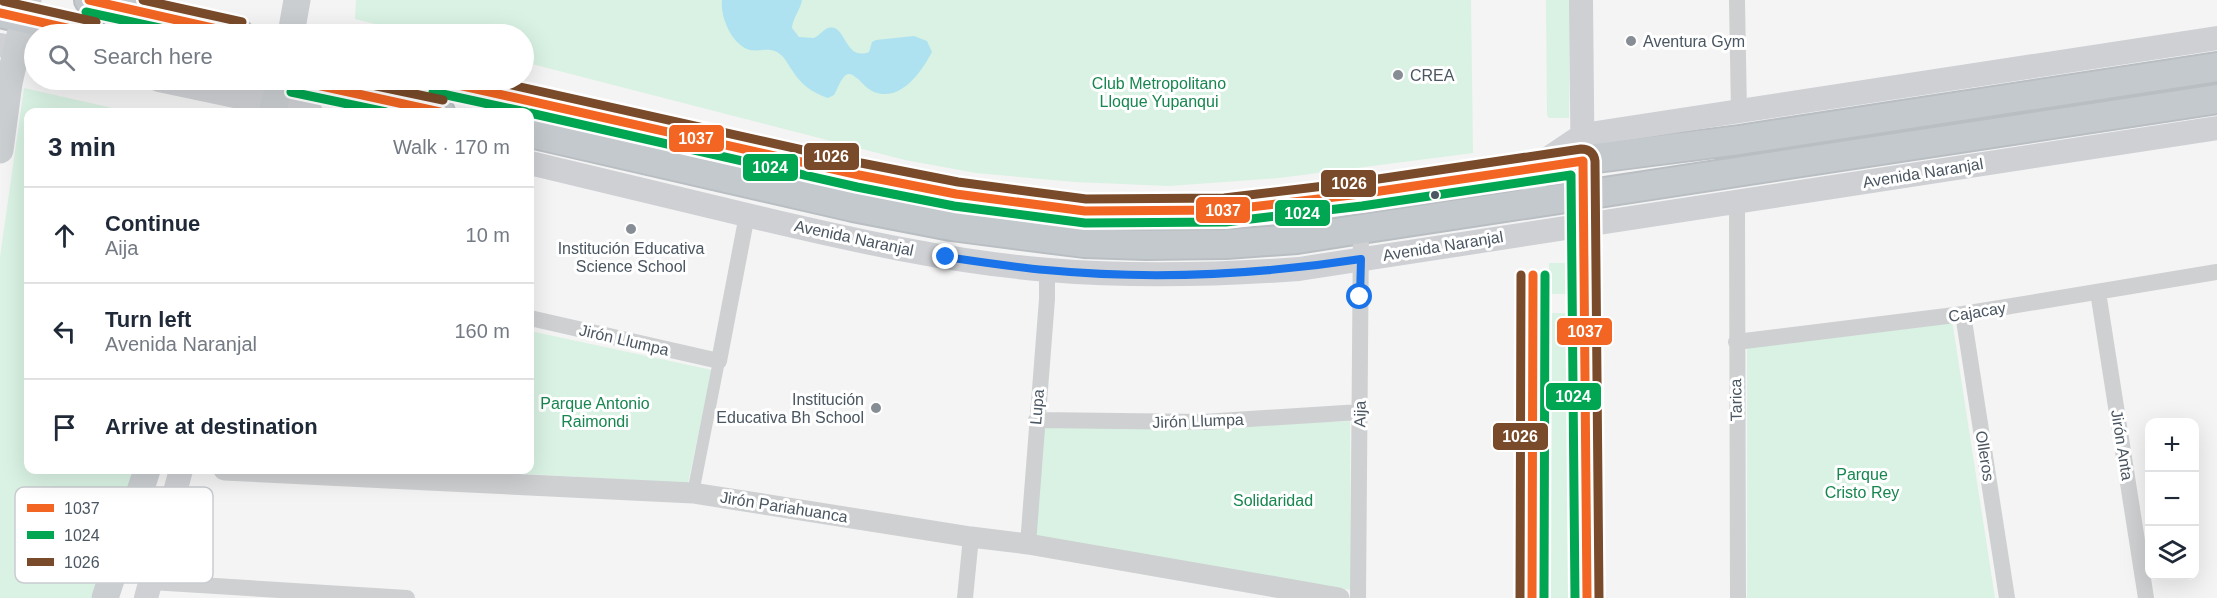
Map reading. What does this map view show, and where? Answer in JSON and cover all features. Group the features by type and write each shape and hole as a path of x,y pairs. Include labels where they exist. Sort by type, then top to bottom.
{"highway":[{"path":"89,0 195,24"},
{"path":"13,8 62,24"},
{"path":"481,90 956,194 1085,211 1146,212 1226,210 1350,196 1534,168 1583,148 1739,140 2217,67"},
{"path":"340,90 422,108"},
{"name":"Avenida Naranjal","path":"534,134 864,209 951,226 1084,243 1226,244 1297,238 1361,229 2217,99"}],"main road":[{"path":"293,24 297,0"},
{"path":"1581,0 1587,598"},
{"path":"0,150 17,49 13,8"},
{"path":"1583,148 1739,111 2217,38"},
{"path":"221,90 276,99 300,108"},
{"name":"Avenida Naranjal","path":"534,164 846,238 946,257 1047,270 1145,274 1226,274 1299,269 1461,245 1534,231 2217,128"},
{"path":"1534,168 1534,201"},
{"path":"105,598 110,583"}],"street":[{"path":"1737,0 1739,111"},
{"name":"Tarica","path":"1737,202 1738,598"},
{"path":"693,493 747,215"},
{"name":"Aija","path":"1358,598 1361,229"},
{"name":"Lupa","path":"1028,544 1047,298 1047,270"},
{"name":"Cajacay","path":"1736,342 1963,315 2217,272"},
{"name":"Jirón Anta","path":"2098,292 2146,598"},
{"name":"Olleros","path":"1963,315 2007,598"},
{"name":"Jirón Llumpa","path":"534,319 719,361"},
{"name":"Jirón Llumpa","path":"1036,420 1203,422 1360,412"},
{"name":"Jirón Pariahuanca","path":"375,474 693,493 1028,544 1277,593 1339,598"},
{"path":"965,598 971,537"},
{"path":"148,590 407,598"}],"green space":[{"name":"Club Metropolitano Lloque Yupanqui","path":"356,0 1471,0 1473,153 1279,178 1169,186 1075,182 976,173 905,160 534,65 534,24 375,24 355,19"},
{"path":"1546,0 1570,0 1569,118 1549,118 1547,115"},
{"path":"24,88 24,90 112,108 24,108 24,474 133,474 128,487 15,487 15,583 96,583 91,598 0,598 0,257"},
{"path":"1549,263 1569,263 1570,294 1549,294"},
{"path":"1549,313 1570,313 1573,598 1551,598"},
{"name":"Parque Cristo Rey","path":"1952,320 1995,598 1747,598 1747,347"},
{"name":"Parque Antonio Raimondi","path":"534,332 712,370 688,483 527,474 534,474"},
{"name":"Solidaridad","path":"1350,421 1351,590 1036,537 1044,426 1198,426"}],"water":[{"path":"722,0 802,0 792,28 799,37 814,38 826,29 833,28 838,30 854,51 861,53 869,52 872,42 876,40 914,36 927,41 932,52 922,69 900,90 882,94 872,91 849,74 842,79 834,95 828,98 803,84 777,52 750,50 738,42 728,30"}],"transit line":[{"name":"1037","path":"89,0 195,24"},
{"name":"1026","path":"143,0 242,22"},
{"name":"1026","path":"3,1 96,22"},
{"name":"1024","path":"86,12 141,24"},
{"name":"1037","path":"0,13 49,24"},
{"name":"1037","path":"340,90 422,108"},
{"name":"1026","path":"396,90 443,100"},
{"name":"1037","path":"481,90 859,175 956,194 1085,211 1225,210 1360,194 1583,161 1587,598"},
{"name":"1026","path":"534,90 861,163 958,182 1086,199 1224,198 1358,182 1581,149 1589,151 1595,161 1599,598"},
{"name":"1024","path":"291,92 367,108"},
{"name":"1024","path":"433,92 507,108"},
{"name":"1024","path":"534,114 857,187 954,206 1085,223 1226,222 1362,206 1571,175 1575,598"},
{"name":"1026","path":"1520,598 1521,275"},
{"name":"1037","path":"1532,598 1533,275"},
{"name":"1024","path":"1544,598 1545,275"}],"place":[{"name":"Aventura Gym","path":"1631,41"},
{"name":"CREA","path":"1398,75"},
{"name":"Institución Educativa Science School","path":"631,229"},
{"name":"Institución Educativa Bh School","path":"876,408"}],"route":[{"path":"946,257 1047,270 1145,274 1226,274 1299,269 1361,259 1360,297"}]}
